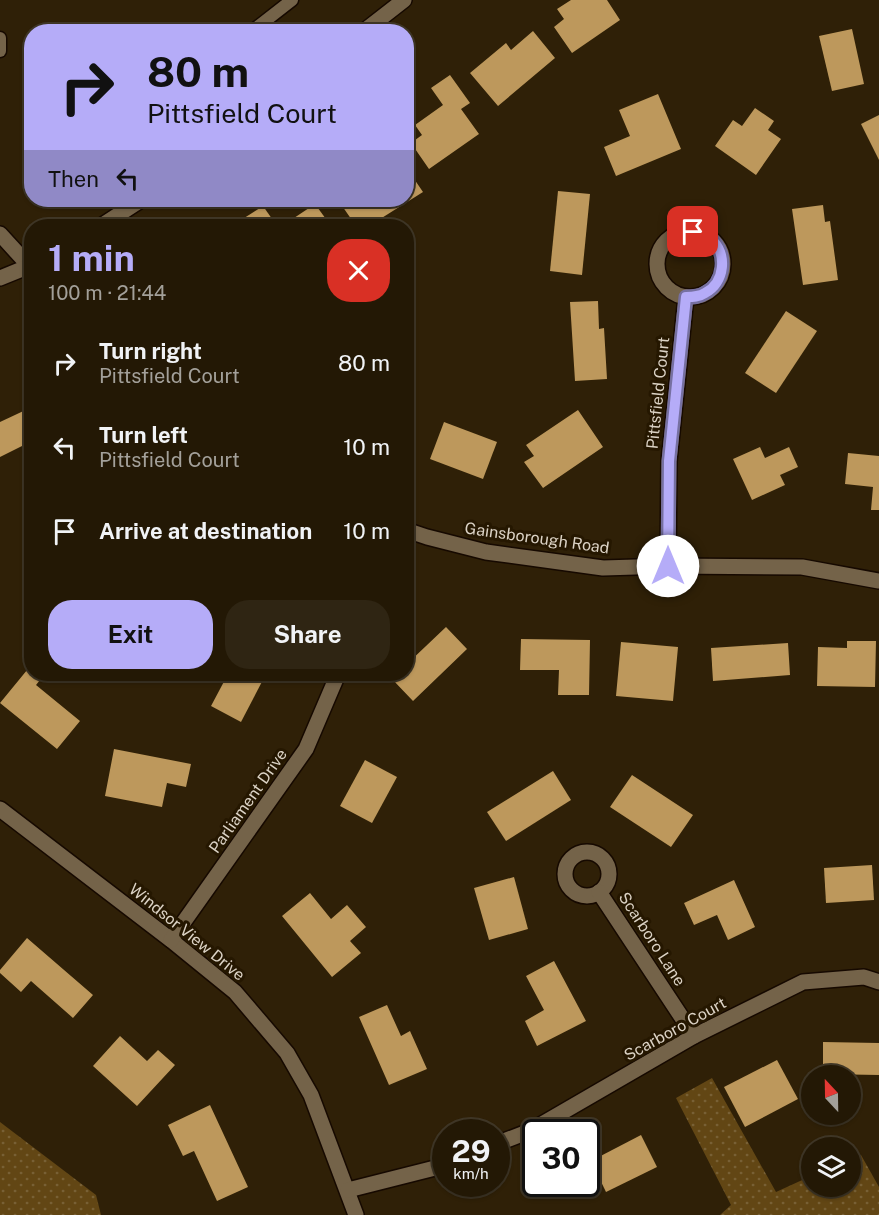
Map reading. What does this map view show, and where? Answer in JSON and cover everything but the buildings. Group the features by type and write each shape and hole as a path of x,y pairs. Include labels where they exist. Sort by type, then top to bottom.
{"street":[{"path":"373,24 404,0"},
{"path":"112,219 130,207"},
{"path":"683,232 693,232 703,234 712,240 722,258 722,268 720,278 706,293 686,297 668,289 661,281 657,261 666,242 683,232"},
{"path":"0,234 24,260"},
{"path":"0,278 24,269"},
{"name":"Pittsfield Court","path":"668,566 669,461 686,297"},
{"name":"Gainsborough Road","path":"414,533 486,552 603,568 802,567 879,581"},
{"name":"Parliament Drive","path":"171,940 306,749 335,681"},
{"name":"Windsor View Drive","path":"0,809 171,940 234,992 287,1053 312,1095 357,1215"},
{"name":"Scarboro Lane","path":"599,892 694,1036"},
{"name":"Scarboro Court","path":"510,1139 531,1131 694,1036 803,982 864,977 879,982"},
{"path":"348,1191 432,1169"}],"lane":[{"path":"261,24 292,0"},
{"path":"0,38 0,51"}],"shaded area":[{"path":"712,1078 776,1192 801,1181 801,1197 861,1197 861,1155 879,1187 879,1215 720,1215 731,1205 676,1098"},
{"path":"0,1122 96,1195 101,1215 0,1215"}],"route":[{"path":"668,566 669,461 686,297 706,293 720,278 722,268 722,258 712,240 703,234 693,232"}]}
